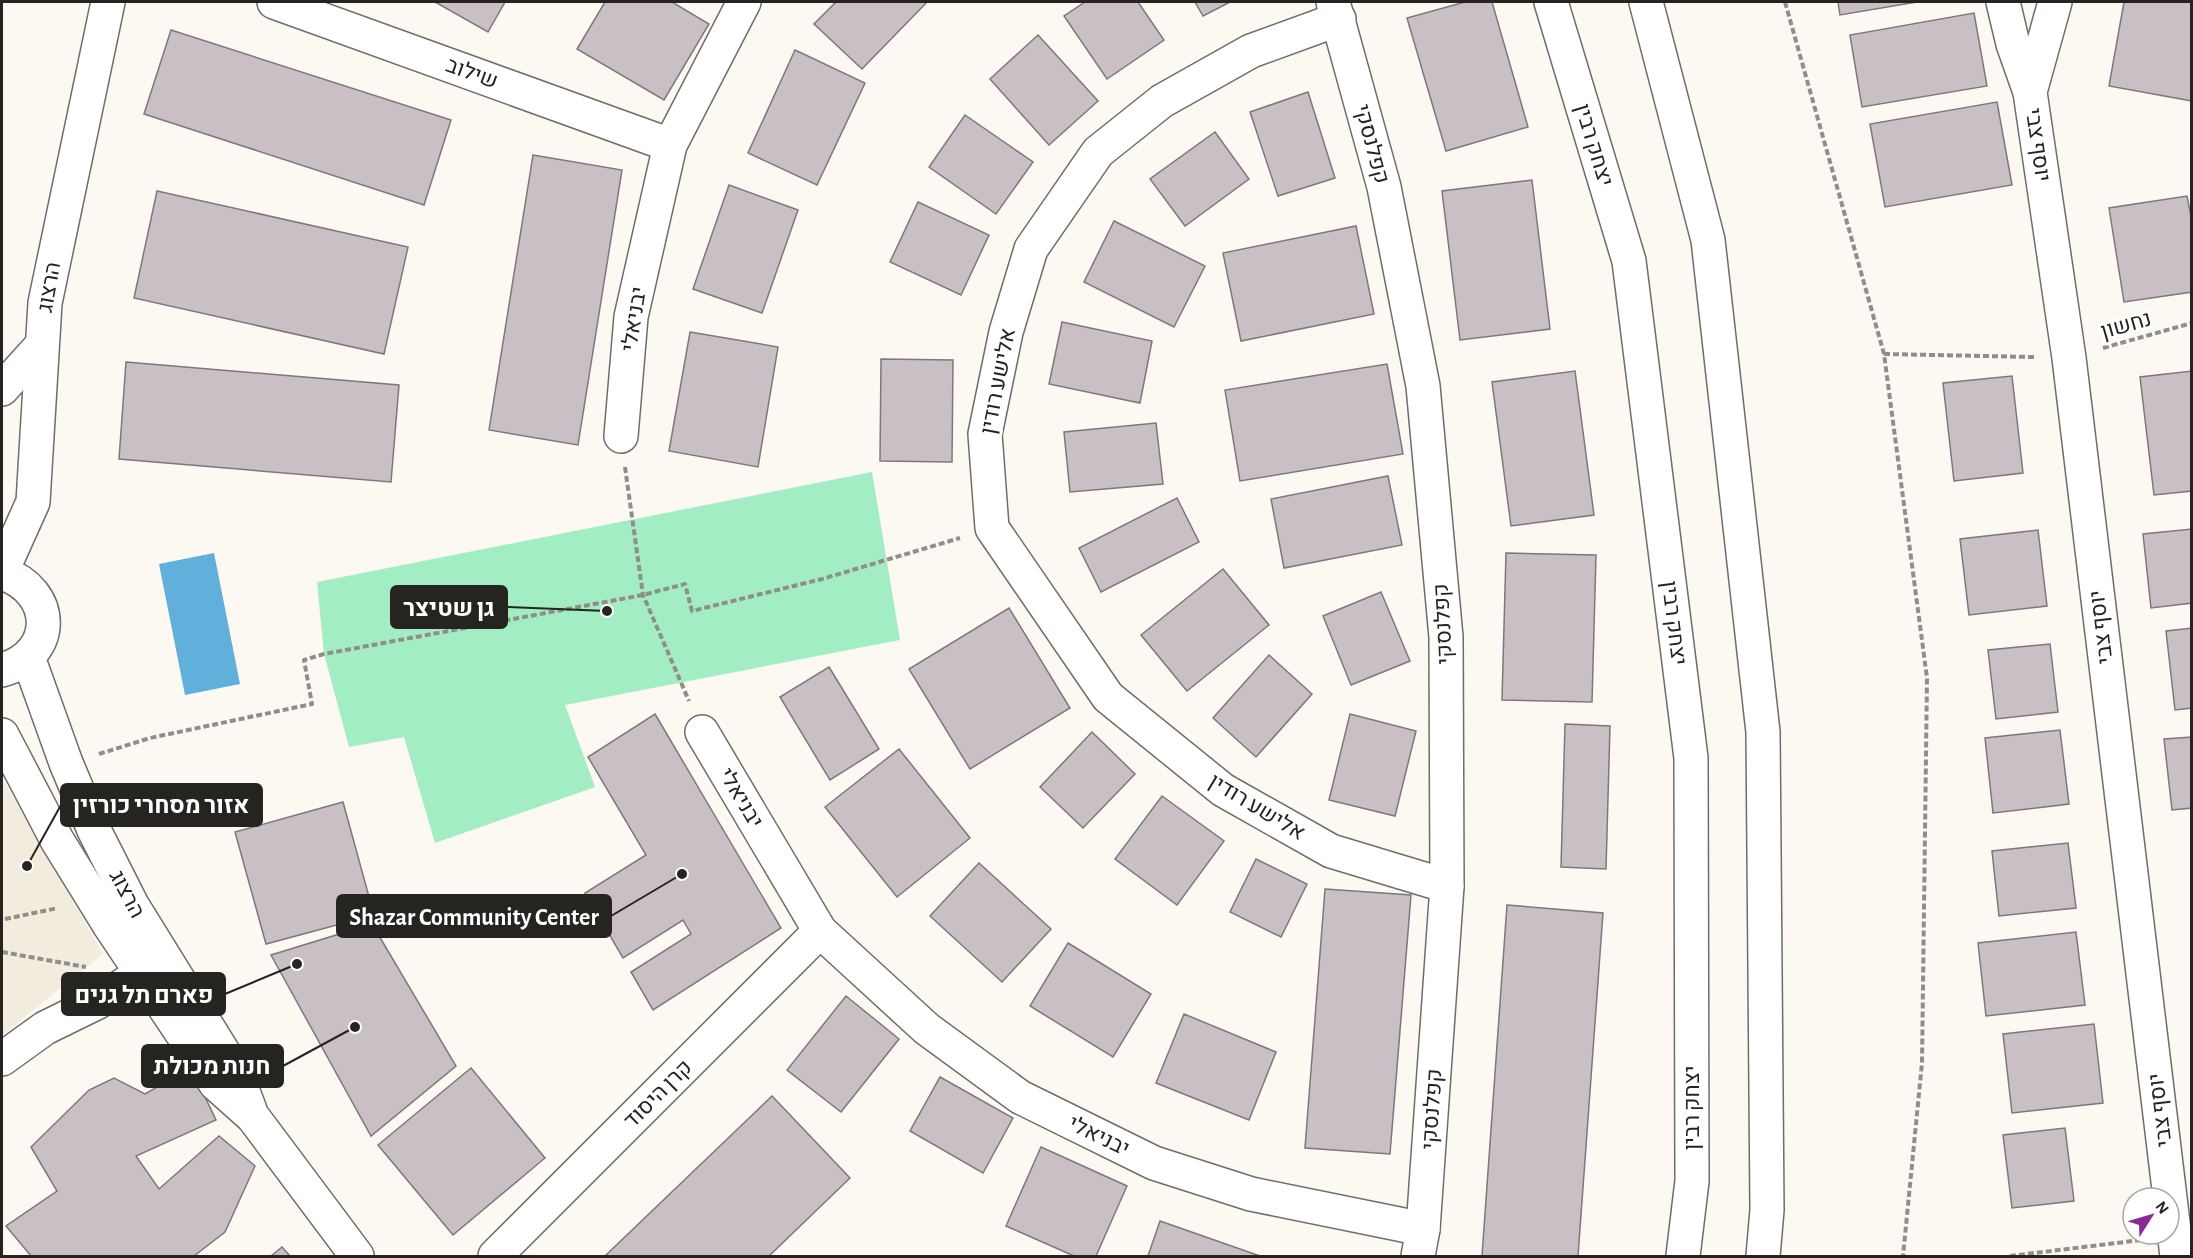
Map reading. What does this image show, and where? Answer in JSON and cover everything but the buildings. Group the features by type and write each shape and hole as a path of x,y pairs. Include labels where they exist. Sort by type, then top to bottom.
{"street":[{"name":"הרצוג","path":"2,572 33,502 45,303 108,2"},
{"name":"שילוב","path":"274,2 670,145"},
{"name":"יבניאלי","path":"621,436 631,317 670,145 744,2"},
{"name":"יצחק רבין","path":"1551,2 1629,261 1691,758 1692,1181 1683,1257"},
{"path":"1646,2 1708,240 1763,732 1767,1210 1763,1257"},
{"path":"2003,2 2013,44 2030,92"},
{"name":"יוסף צבי","path":"2055,2 2030,92 2069,358 2174,1186"},
{"name":"אלישע רודין","path":"1336,10 1251,51 1162,102 1098,152 1031,249 1006,332 985,434 992,528 1108,697 1223,790 1331,851 1447,886"},
{"name":"קפלנסקי","path":"1336,10 1384,187 1423,386 1446,637 1447,886 1421,1243"},
{"path":"2,389 41,346"},
{"path":"2,572 28,587 38,599 43,614 43,630 37,645 15,664"},
{"name":"הרצוג","path":"15,664 66,763 94,830 132,905 127,970"},
{"name":"יבניאלי","path":"702,732 820,931 927,1029 1020,1097 1154,1163 1251,1194 1421,1243"},
{"name":"הרצוג","path":"2,735 57,840 94,900 127,970 186,1039 216,1084 253,1117 357,1257"},
{"name":"קרן היסוד","path":"495,1257 820,931"},
{"name":"הרצוג","path":"127,970 236,1073 253,1117"},
{"path":"2,1059 45,1028 84,988 127,970 132,1000 154,1010 186,1039"}],"path":[{"path":"1785,2 1884,354 1927,678 1922,1063 1902,1257"},
{"name":"נחשון","path":"1884,354 2069,358 2192,323"},
{"path":"621,436 643,595 702,732"},
{"path":"66,763 150,738 312,704 304,660 314,657 643,595 685,584 692,612 822,579 992,528"},
{"path":"5,919 94,900"},
{"path":"2,952 127,970"},
{"path":"2010,1257 2135,1246"}],"shaded area":[{"path":"2,778 103,954 2,1035"}],"green space":[{"path":"872,472 900,640 565,705 595,787 435,843 404,737 349,747 324,654 317,582"}],"water":[{"path":"214,553 240,684 185,695 159,564"}],"place":[{"name":"גן שטיצר","path":"607,611"},
{"name":"אזור מסחרי כורזין","path":"27,866"},
{"name":"Shazar Community Center","path":"682,874"},
{"name":"פארם תל גנים","path":"297,964"},
{"name":"חנות מכולת","path":"355,1027"}]}
